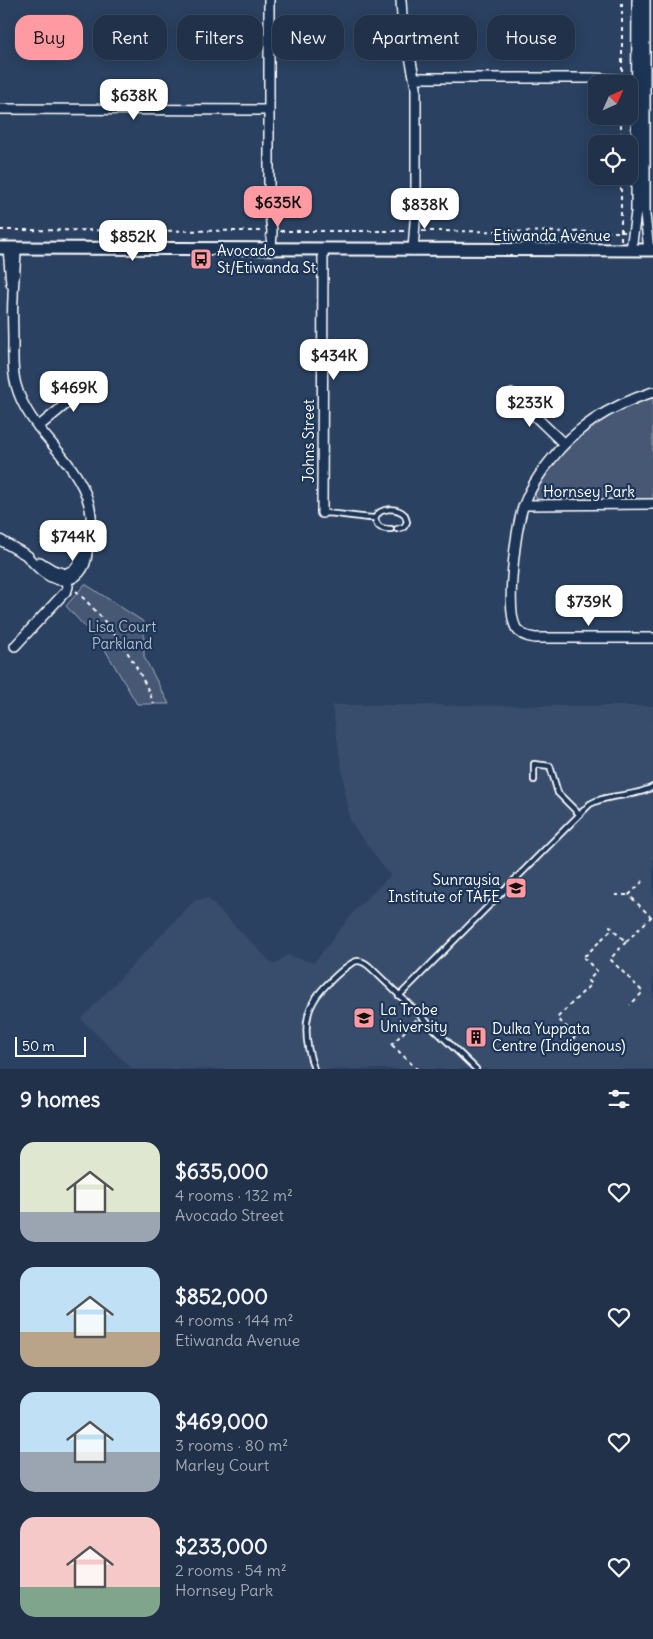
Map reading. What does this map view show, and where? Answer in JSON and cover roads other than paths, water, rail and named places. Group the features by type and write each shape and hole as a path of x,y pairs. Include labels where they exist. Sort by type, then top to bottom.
{"street":[{"path":"268,249 269,0"},
{"path":"401,0 402,16 415,78 416,250"},
{"path":"637,0 641,77 645,102 645,215 651,250"},
{"path":"641,77 645,0"},
{"path":"415,78 588,78"},
{"path":"0,109 269,110"},
{"path":"626,250 634,232 645,111"},
{"path":"8,248 13,296 15,382 24,406 38,427 74,472 86,493 91,515 88,549 75,568 64,578 60,596 15,646"},
{"name":"Etiwanda Avenue","path":"8,248 651,250"},
{"name":"Johns Street","path":"322,513 323,249"},
{"path":"38,427 94,381"},
{"name":"Hornsey Park","path":"653,392 627,401 600,415 582,428 564,444 541,474 524,505 516,536 512,580 513,621 519,632 535,638 653,638"},
{"path":"512,394 564,444"},
{"name":"Hornsey Park","path":"524,505 653,504"},
{"path":"0,540 40,562 64,578"}],"lane":[{"path":"391,529 380,528 376,524 375,518 383,510 401,511 406,515 407,522 404,527 397,529"},
{"path":"322,513 375,518"},
{"path":"534,780 534,764 550,766 558,793 579,814"},
{"path":"399,996 579,814 597,800 636,794 653,787"},
{"path":"314,1069 306,1036 308,1014 315,998 353,963 362,962 369,966 476,1069"}],"place":[{"name":"Avocado St/Etiwanda St","path":"201,259"},
{"name":"Sunraysia Institute of TAFE","path":"516,888"},
{"name":"La Trobe University","path":"364,1018"},
{"name":"Dulka Yuppata Centre (Indigenous)","path":"476,1037"}],"park label":[{"name":"Lisa Court Parkland","path":"122,634"}]}
